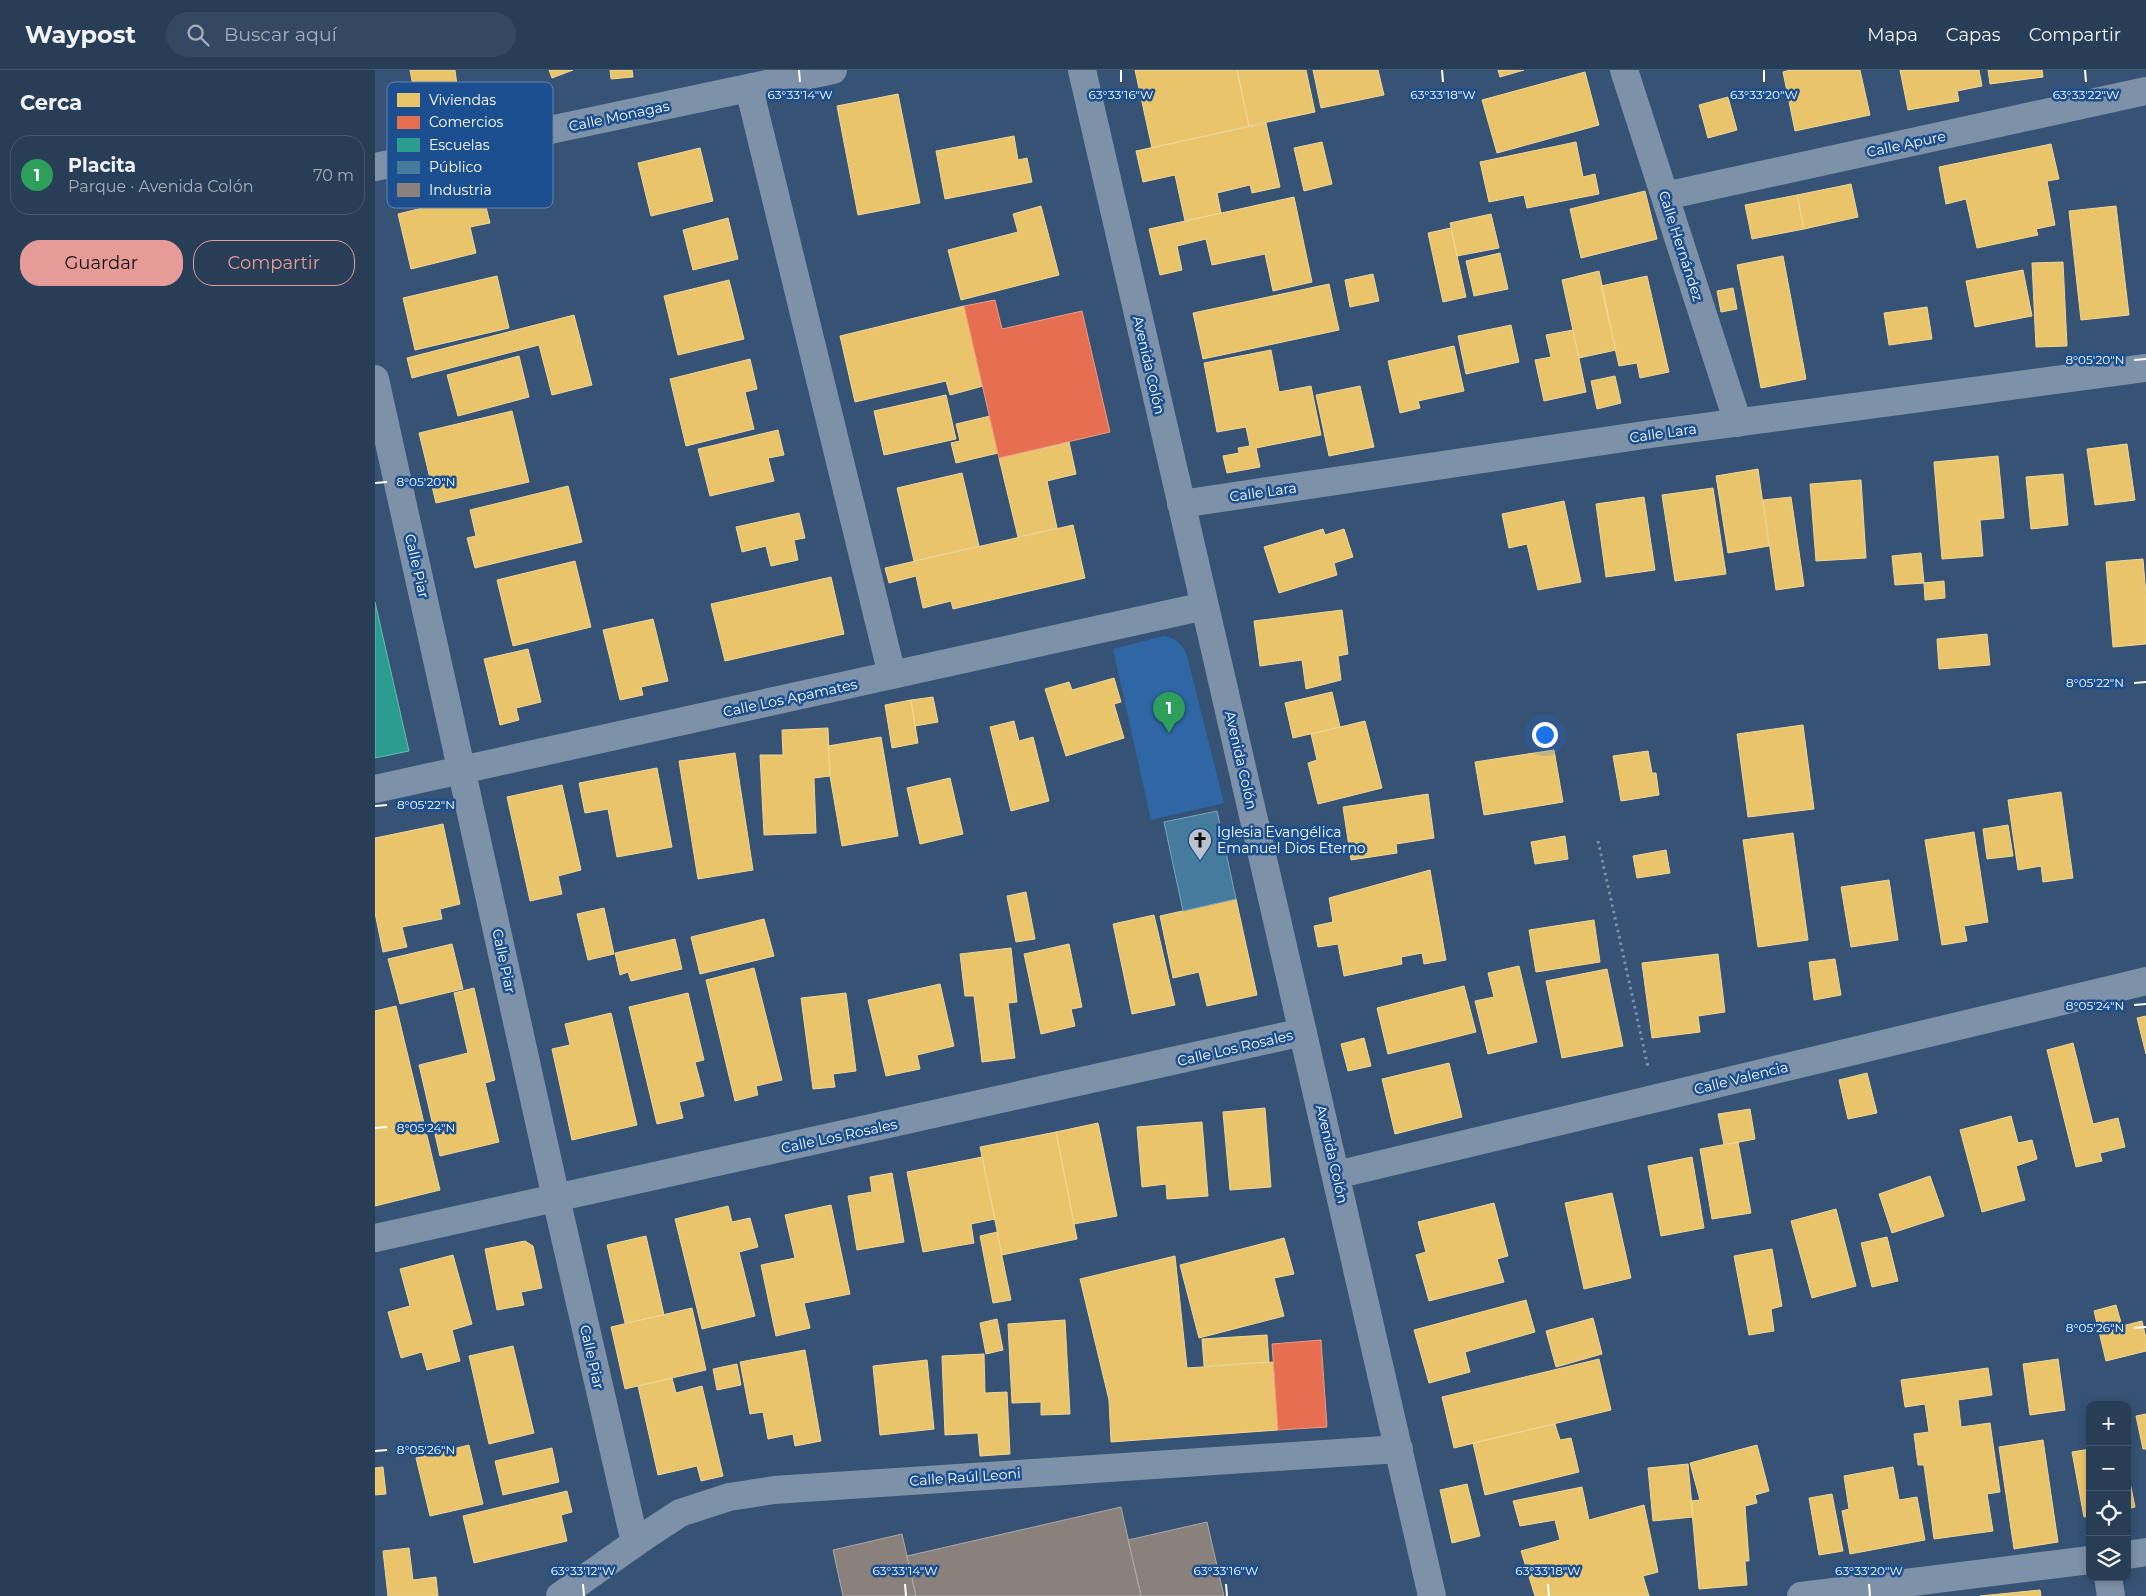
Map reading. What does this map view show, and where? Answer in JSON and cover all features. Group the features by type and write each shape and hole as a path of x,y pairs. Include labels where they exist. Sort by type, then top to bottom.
{"street":[{"name":"Calle Monagas","path":"553,129 833,70"},
{"name":"Avenida Colón","path":"1082,70 1337,1175 1432,1596"},
{"name":"Calle Hernández","path":"1624,70 1738,422"},
{"path":"749,88 892,675"},
{"name":"Calle Apure","path":"1665,196 2146,91"},
{"name":"Calle Lara","path":"1181,504 1738,422 2146,368"},
{"name":"Calle Piar","path":"375,379 463,770 556,1198 635,1543"},
{"name":"Calle Los Apamates","path":"375,790 1205,606"},
{"name":"Calle Valencia","path":"1337,1175 2146,981"},
{"name":"Calle Los Rosales","path":"375,1238 1303,1032"},
{"name":"Calle Raúl Leoni","path":"560,1596 680,1513 729,1497 774,1490 1399,1449"},
{"path":"2131,1554 2146,1552"},
{"path":"1801,1596 2086,1560"},
{"path":"2109,1581 2111,1596"}],"path":[{"path":"1598,840 1655,1099"}],"shaded area":[{"path":"1164,636 1172,638 1179,643 1187,656 1224,803 1151,820 1113,649"}],"building: Viviendas":[{"path":"410,70 455,70 457,82 412,82"},
{"path":"549,70 573,70 552,78"},
{"path":"610,70 632,70 633,77 611,79"},
{"path":"1135,70 1237,70 1249,126 1152,148"},
{"path":"1237,70 1306,70 1315,112 1249,126"},
{"path":"1313,70 1378,70 1384,95 1321,108"},
{"path":"1498,70 1524,70 1500,77"},
{"path":"1790,70 1860,70 1870,115 1795,131 1783,72"},
{"path":"1900,70 1979,70 1982,86 1957,91 1959,101 1908,110"},
{"path":"1988,70 2042,70 2043,77 1990,84"},
{"path":"1585,72 1599,125 1497,153 1482,100"},
{"path":"898,94 920,203 858,215 837,106"},
{"path":"1728,97 1737,130 1708,138 1699,105"},
{"path":"1266,123 1280,187 1252,193 1250,185 1217,193 1221,213 1185,221 1175,175 1143,182 1136,151"},
{"path":"1014,136 1018,160 1027,158 1032,182 945,199 936,151"},
{"path":"1322,142 1332,184 1304,191 1294,148"},
{"path":"1576,142 1583,177 1595,174 1599,194 1527,208 1524,195 1489,202 1480,162"},
{"path":"2051,144 2059,179 2047,181 2055,225 2036,229 2038,235 1977,248 1966,199 1946,204 1939,167"},
{"path":"700,148 713,201 651,216 638,163"},
{"path":"1851,184 1858,217 1804,229 1797,195"},
{"path":"1645,191 1657,239 1581,258 1570,209"},
{"path":"1797,195 1804,229 1752,239 1745,205"},
{"path":"1294,197 1312,282 1273,291 1265,254 1212,265 1206,239 1177,246 1182,270 1160,275 1149,229"},
{"path":"1041,206 1059,275 961,300 948,250 1018,232 1013,214"},
{"path":"2116,206 2129,315 2081,320 2069,211"},
{"path":"422,208 486,208 490,223 470,227 476,253 411,269 398,214"},
{"path":"1491,214 1499,248 1457,256 1450,223"},
{"path":"728,218 738,259 693,270 683,230"},
{"path":"1451,228 1466,297 1443,302 1428,233"},
{"path":"1500,253 1508,289 1474,296 1466,261"},
{"path":"1783,256 1806,379 1761,388 1737,265"},
{"path":"2063,262 2067,346 2036,347 2032,263"},
{"path":"2023,270 2032,316 1975,327 1966,281"},
{"path":"1599,271 1616,350 1579,358 1562,280"},
{"path":"1373,274 1379,301 1350,307 1345,280"},
{"path":"497,276 509,328 415,350 403,298"},
{"path":"1647,276 1669,372 1640,378 1637,363 1619,366 1601,286"},
{"path":"729,280 744,339 678,355 664,296"},
{"path":"1329,284 1339,330 1203,359 1193,313"},
{"path":"1733,288 1737,309 1721,312 1717,291"},
{"path":"964,306 983,386 950,395 946,381 855,402 840,336"},
{"path":"1927,307 1932,339 1889,345 1884,313"},
{"path":"574,315 592,385 552,395 539,345 412,378 407,358"},
{"path":"1511,325 1519,362 1466,374 1458,336"},
{"path":"1573,330 1586,392 1544,401 1535,360 1551,357 1546,335"},
{"path":"1454,346 1464,391 1418,401 1420,408 1400,413 1388,361"},
{"path":"1271,350 1279,392 1311,386 1321,435 1256,448 1260,467 1227,473 1223,456 1239,453 1238,448 1250,446 1246,427 1217,432 1204,363"},
{"path":"519,356 529,397 458,416 447,375"},
{"path":"750,359 757,389 745,392 754,429 686,446 670,379"},
{"path":"1615,376 1621,403 1597,409 1591,381"},
{"path":"1360,386 1374,447 1329,456 1316,395"},
{"path":"946,395 956,439 884,455 874,411"},
{"path":"512,411 529,482 436,503 419,433"},
{"path":"990,416 998,453 956,463 951,443 960,441 956,424"},
{"path":"778,430 784,455 768,458 774,481 710,496 698,449"},
{"path":"1069,442 1076,474 1047,481 1057,528 1018,537 999,458"},
{"path":"2127,444 2135,500 2095,505 2087,449"},
{"path":"1998,456 2004,518 1980,520 1983,556 1942,559 1934,462"},
{"path":"1758,469 1769,546 1728,553 1716,476"},
{"path":"962,473 979,546 914,561 897,488"},
{"path":"2063,474 2068,525 2031,529 2026,477"},
{"path":"1861,480 1866,558 1816,561 1810,484"},
{"path":"568,486 582,542 475,568 467,538 476,536 470,510"},
{"path":"1713,488 1726,574 1675,581 1662,495"},
{"path":"1644,497 1655,570 1606,577 1596,504"},
{"path":"1791,497 1804,586 1776,590 1763,500"},
{"path":"1564,501 1581,582 1538,590 1527,544 1509,548 1502,514"},
{"path":"799,513 805,538 794,540 798,560 771,566 766,546 742,552 736,527"},
{"path":"1073,525 1085,578 953,609 951,601 923,608 916,576 889,583 885,568"},
{"path":"1323,529 1325,535 1344,529 1353,557 1334,563 1337,575 1279,593 1264,547"},
{"path":"1921,553 1924,583 1895,585 1892,556"},
{"path":"2143,559 2146,595 2146,644 2113,647 2106,562"},
{"path":"575,561 591,627 513,646 497,580"},
{"path":"831,577 844,634 725,661 711,604"},
{"path":"1944,581 1945,598 1925,600 1924,583"},
{"path":"1342,610 1348,654 1338,656 1341,680 1306,689 1302,660 1260,666 1254,621"},
{"path":"653,619 668,681 641,687 643,695 620,700 603,630"},
{"path":"1987,634 1990,665 1939,669 1937,639"},
{"path":"528,649 541,702 516,708 519,720 500,725 484,659"},
{"path":"1114,678 1121,702 1114,704 1124,738 1066,756 1045,689 1069,682 1072,690"},
{"path":"1332,692 1340,727 1293,738 1285,703"},
{"path":"933,697 938,722 915,726 911,700"},
{"path":"911,700 918,743 892,748 885,705"},
{"path":"1014,721 1019,741 1033,737 1049,801 1011,811 990,727"},
{"path":"1365,721 1382,788 1318,804 1308,763 1317,760 1311,734"},
{"path":"1803,725 1814,809 1748,817 1737,734"},
{"path":"828,728 830,776 814,778 816,833 764,835 760,755 783,755 782,730"},
{"path":"881,737 898,836 842,846 830,776 828,746"},
{"path":"1554,750 1563,802 1484,815 1475,762"},
{"path":"1648,751 1652,773 1656,773 1659,795 1621,801 1613,756"},
{"path":"735,753 753,870 698,879 679,761"},
{"path":"657,768 672,847 617,857 608,809 585,813 579,783"},
{"path":"950,778 963,834 920,844 907,788"},
{"path":"562,785 581,870 558,876 562,894 530,901 507,797"},
{"path":"2061,792 2073,878 2043,882 2041,866 2018,870 2008,800"},
{"path":"1428,794 1434,838 1396,844 1397,853 1351,860 1343,807"},
{"path":"443,824 460,904 440,909 442,919 402,927 407,947 383,952 375,913 375,838"},
{"path":"2008,825 2013,856 1987,859 1983,829"},
{"path":"1974,832 1988,922 1964,926 1967,941 1942,945 1925,840"},
{"path":"1793,833 1808,940 1758,947 1743,840"},
{"path":"1565,836 1568,859 1535,864 1531,842"},
{"path":"1666,850 1670,873 1637,878 1633,856"},
{"path":"1430,870 1446,960 1424,964 1422,953 1401,957 1402,964 1344,976 1338,944 1318,947 1314,926 1333,922 1329,898"},
{"path":"1889,880 1898,940 1851,947 1841,887"},
{"path":"1026,892 1035,939 1016,942 1007,896"},
{"path":"1236,899 1257,995 1207,1006 1199,972 1173,978 1160,916"},
{"path":"604,908 614,954 588,960 577,914"},
{"path":"1154,915 1175,1005 1132,1014 1113,924"},
{"path":"764,919 774,956 700,974 691,937"},
{"path":"1594,920 1600,962 1536,972 1529,930"},
{"path":"675,939 682,969 631,981 628,972 620,975 615,953"},
{"path":"452,944 463,989 400,1004 388,959"},
{"path":"1069,944 1082,1007 1071,1009 1075,1026 1041,1034 1024,954"},
{"path":"1011,948 1017,1002 1008,1003 1015,1058 982,1062 974,996 965,996 960,954"},
{"path":"1718,954 1725,1012 1698,1016 1700,1032 1652,1038 1642,963"},
{"path":"1835,959 1841,995 1814,1000 1809,962"},
{"path":"1519,966 1537,1042 1488,1054 1475,1001 1494,997 1488,973"},
{"path":"754,968 782,1080 756,1086 758,1095 735,1101 706,980"},
{"path":"1607,969 1623,1046 1562,1058 1546,981"},
{"path":"940,984 954,1046 917,1055 920,1069 886,1076 868,1000"},
{"path":"1464,986 1476,1032 1388,1054 1377,1008"},
{"path":"474,988 495,1080 485,1083 499,1142 440,1156 419,1065 468,1053 454,993"},
{"path":"688,993 704,1060 695,1062 704,1096 679,1102 683,1118 657,1124 629,1007"},
{"path":"846,993 856,1071 833,1074 835,1087 813,1089 801,998"},
{"path":"396,1006 440,1190 375,1206 375,1011"},
{"path":"611,1013 637,1125 572,1140 552,1049 570,1045 565,1024"},
{"path":"2146,1016 2146,1054 2137,1018"},
{"path":"1364,1038 1371,1066 1348,1071 1341,1044"},
{"path":"2073,1043 2093,1124 2118,1118 2125,1147 2100,1153 2102,1161 2076,1167 2047,1050"},
{"path":"1449,1063 1462,1117 1395,1134 1382,1079"},
{"path":"1867,1073 1877,1113 1848,1119 1839,1080"},
{"path":"1265,1108 1271,1187 1230,1190 1223,1112"},
{"path":"1750,1109 1755,1139 1724,1145 1718,1114"},
{"path":"2011,1116 2018,1143 2032,1140 2037,1159 2016,1166 2025,1200 1982,1212 1960,1130"},
{"path":"1202,1122 1208,1196 1167,1199 1166,1184 1142,1187 1137,1127"},
{"path":"1098,1123 1117,1216 1074,1224 1056,1132"},
{"path":"1056,1132 1077,1239 1002,1255 980,1147"},
{"path":"1738,1142 1751,1213 1712,1219 1700,1149"},
{"path":"982,1157 995,1219 971,1224 974,1243 923,1252 907,1172"},
{"path":"1692,1157 1704,1228 1661,1236 1648,1166"},
{"path":"892,1173 904,1242 857,1250 848,1196 872,1192 870,1177"},
{"path":"1930,1176 1944,1216 1892,1233 1879,1194"},
{"path":"1612,1193 1631,1278 1584,1289 1565,1203"},
{"path":"1494,1203 1508,1256 1497,1259 1504,1282 1429,1301 1416,1255 1426,1252 1418,1222"},
{"path":"831,1205 850,1294 804,1303 810,1328 776,1336 761,1265 795,1258 785,1215"},
{"path":"728,1206 732,1222 750,1218 758,1247 739,1252 755,1316 702,1329 675,1219"},
{"path":"1836,1209 1856,1286 1812,1298 1791,1221"},
{"path":"997,1232 1011,1300 993,1303 980,1236"},
{"path":"646,1236 664,1315 625,1323 607,1245"},
{"path":"1887,1237 1898,1281 1872,1287 1861,1243"},
{"path":"1284,1238 1294,1274 1274,1278 1284,1316 1199,1338 1180,1265"},
{"path":"525,1241 533,1246 542,1288 521,1292 524,1305 497,1310 485,1249"},
{"path":"1772,1249 1782,1306 1771,1309 1774,1331 1749,1335 1734,1256"},
{"path":"453,1255 472,1324 452,1330 460,1361 427,1370 422,1352 401,1358 388,1312 410,1306 400,1269"},
{"path":"1175,1256 1187,1368 1274,1362 1278,1430 1111,1442 1109,1400 1080,1279"},
{"path":"1526,1300 1535,1332 1465,1352 1470,1372 1429,1383 1414,1330"},
{"path":"2116,1305 2122,1326 2142,1321 2146,1338 2146,1351 2106,1361 2094,1311"},
{"path":"692,1308 706,1370 625,1389 611,1327"},
{"path":"1593,1318 1602,1354 1556,1367 1546,1331"},
{"path":"997,1319 1003,1350 986,1354 980,1323"},
{"path":"1065,1320 1070,1414 1041,1415 1041,1402 1012,1403 1008,1324"},
{"path":"1267,1335 1269,1362 1204,1366 1202,1339"},
{"path":"513,1346 534,1433 489,1444 469,1356"},
{"path":"805,1350 821,1441 795,1446 793,1434 768,1439 763,1412 750,1414 740,1362"},
{"path":"984,1354 985,1393 1007,1392 1010,1454 980,1456 978,1433 945,1435 942,1356"},
{"path":"1599,1359 1611,1410 1454,1448 1442,1397"},
{"path":"2058,1359 2065,1410 2030,1415 2023,1364"},
{"path":"927,1360 934,1429 880,1435 873,1366"},
{"path":"737,1364 741,1385 717,1390 713,1369"},
{"path":"1988,1368 1992,1395 1958,1400 1961,1427 1990,1423 2000,1492 1987,1494 1993,1531 1934,1539 1924,1465 1918,1465 1914,1434 1929,1432 1925,1404 1905,1407 1901,1380"},
{"path":"672,1378 676,1393 702,1386 723,1476 701,1481 697,1466 658,1475 638,1386"},
{"path":"2146,1414 2146,1449 2143,1449 2136,1416"},
{"path":"1555,1424 1560,1440 1571,1438 1579,1472 1485,1495 1473,1443"},
{"path":"2043,1440 2058,1542 2014,1549 1999,1447"},
{"path":"469,1445 483,1504 430,1516 416,1458"},
{"path":"1757,1445 1769,1491 1755,1495 1757,1503 1745,1506 1749,1561 1745,1561 1747,1585 1699,1589 1691,1501 1700,1500 1690,1463"},
{"path":"552,1448 559,1482 503,1495 495,1461"},
{"path":"2086,1450 2086,1517 2084,1517 2072,1452"},
{"path":"1688,1464 1693,1517 1653,1521 1648,1468"},
{"path":"383,1467 386,1494 375,1495 375,1468"},
{"path":"1893,1467 1899,1500 1917,1497 1925,1540 1850,1554 1842,1511 1849,1509 1844,1476"},
{"path":"1467,1484 1480,1536 1452,1543 1440,1490"},
{"path":"1582,1487 1589,1520 1644,1505 1658,1572 1643,1576 1649,1596 1535,1596 1521,1551 1560,1540 1555,1520 1520,1526 1513,1501"},
{"path":"2131,1488 2135,1507 2131,1508"},
{"path":"567,1491 572,1512 561,1515 567,1541 474,1563 463,1516"},
{"path":"1832,1494 1843,1551 1819,1555 1809,1498"},
{"path":"409,1548 413,1580 436,1577 438,1596 388,1596 383,1551"},
{"path":"2040,1590 2041,1596 1980,1596"}],"building: Comercios":[{"path":"995,300 1002,329 1082,311 1110,432 999,458 964,306"},
{"path":"1321,1340 1327,1427 1278,1430 1272,1344"}],"building: Escuelas":[{"path":"375,602 409,751 375,758"}],"building: Público":[{"name":"Iglesia Evangélica Emanuel Dios Eterno","path":"1217,811 1236,899 1183,911 1164,822"}],"building: Industria":[{"path":"1121,1507 1141,1596 916,1596 907,1556"},
{"path":"1207,1522 1224,1596 1141,1596 1128,1540"},
{"path":"902,1534 916,1596 843,1596 833,1550"}],"place":[{"name":"Placita","path":"1169,733"},
{"name":"Iglesia Evangélica Emanuel Dios Eterno","path":"1200,861"}]}
